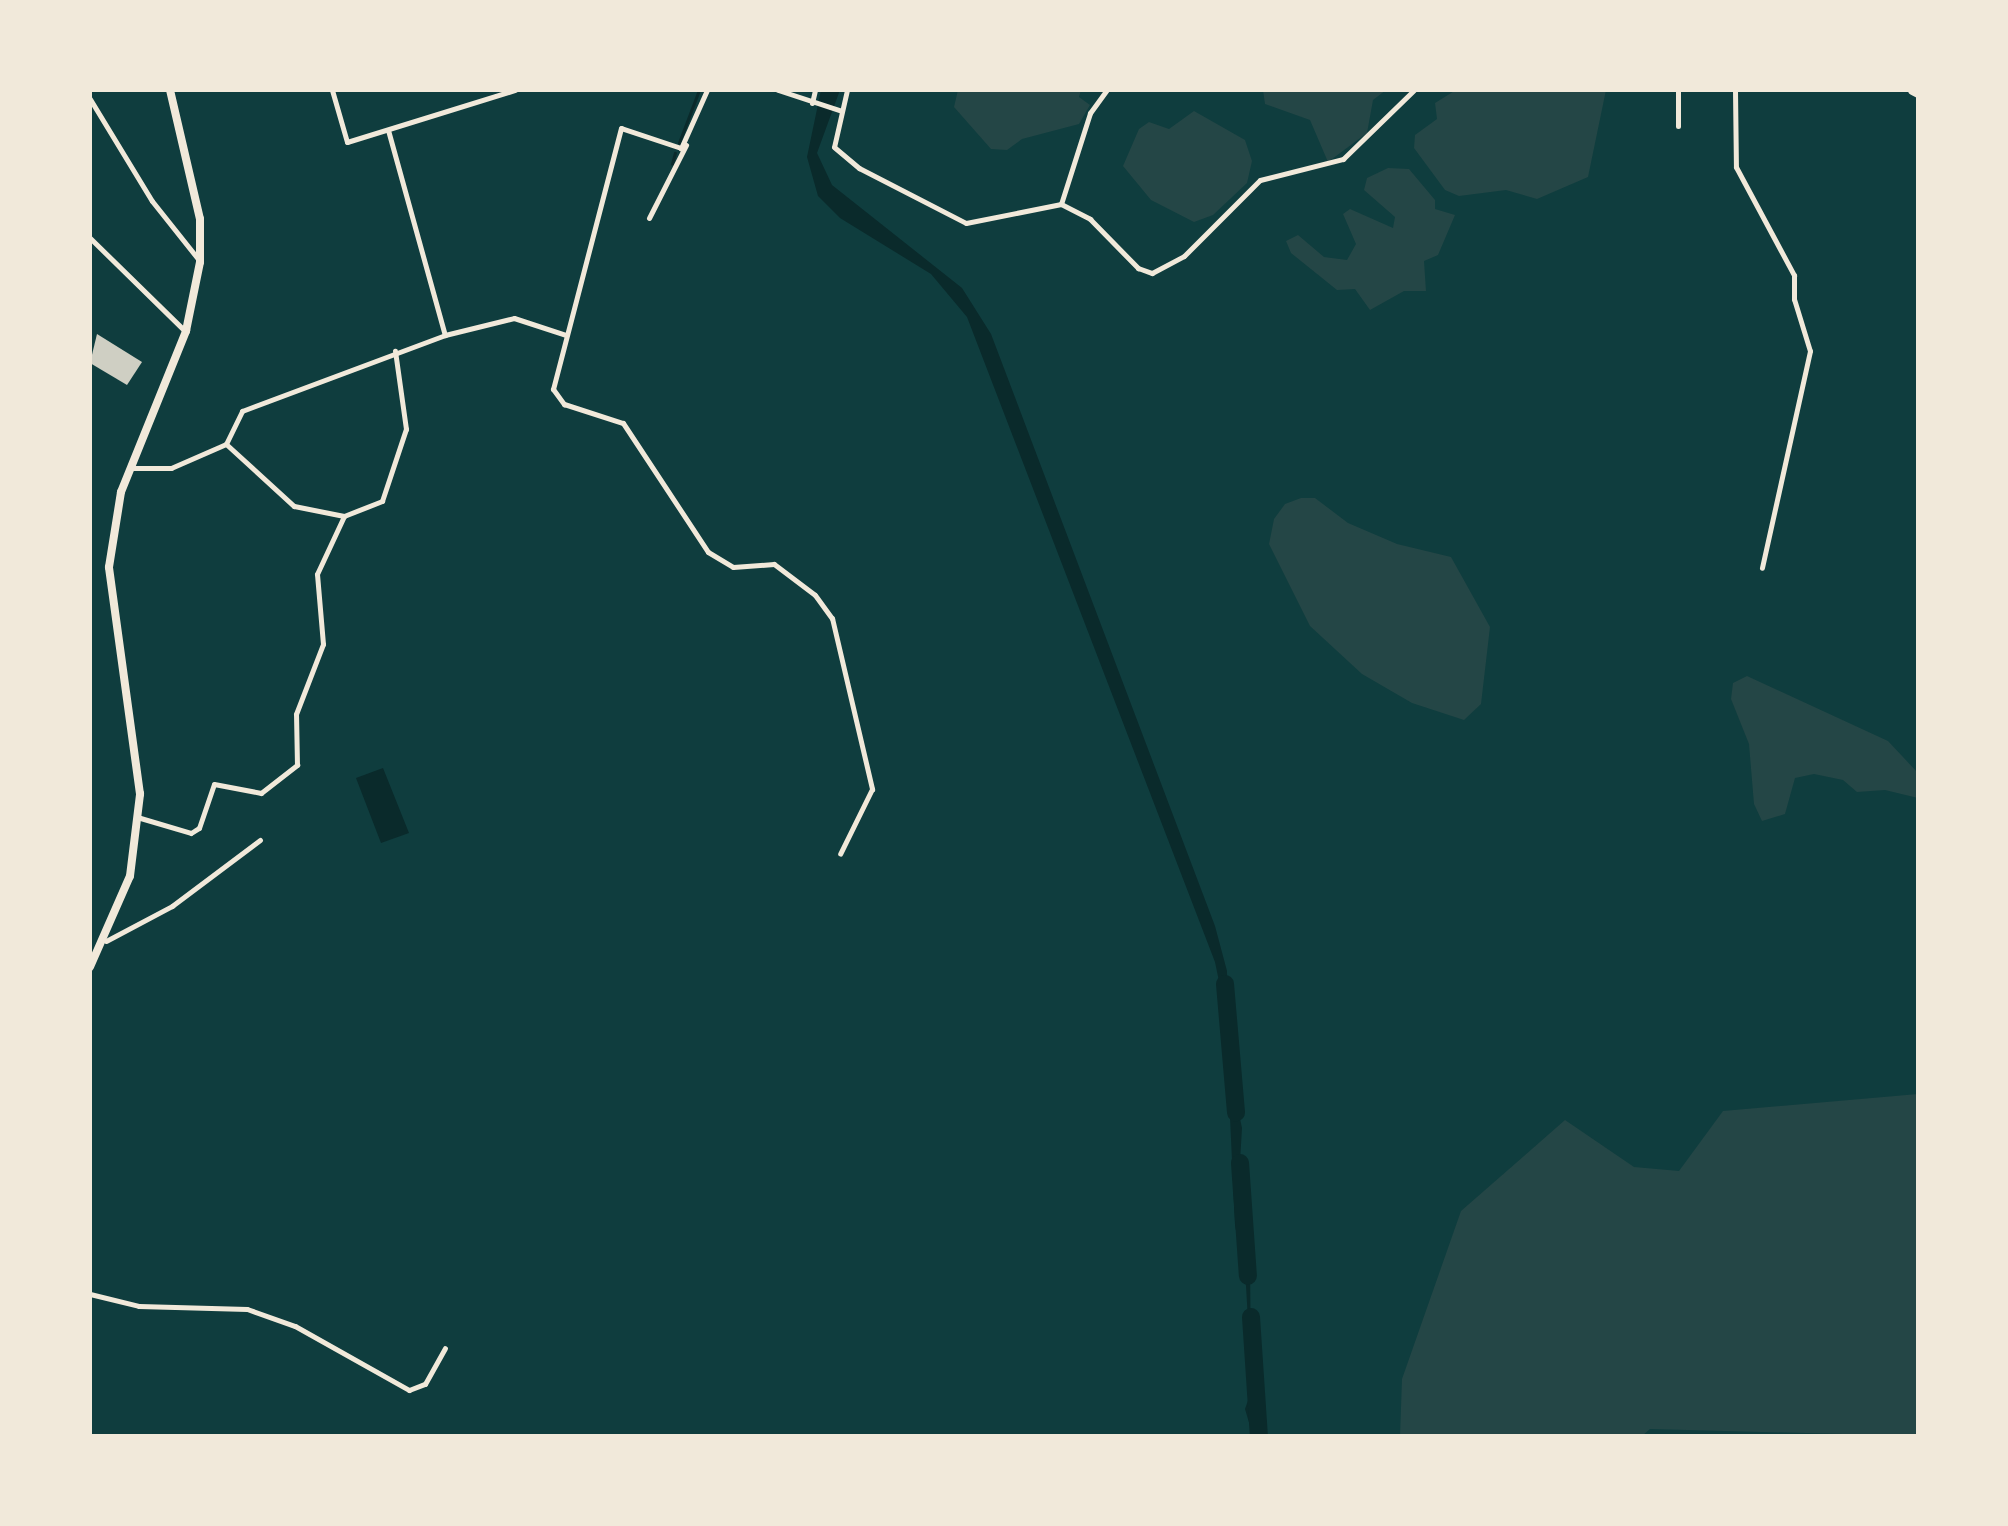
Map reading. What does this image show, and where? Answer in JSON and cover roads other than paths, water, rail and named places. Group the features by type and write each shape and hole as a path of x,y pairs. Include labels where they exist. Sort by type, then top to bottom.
{"main road":[{"path":"90,966 106,941 130,876 140,794 109,567 131,468 186,331 200,262 194,187 170,90"}],"street":[{"path":"332,90 347,142 514,90"},
{"path":"650,218 686,146 707,90"},
{"path":"778,90 840,111"},
{"path":"813,104 815,90"},
{"path":"846,90 836,152 959,222 1061,204 1090,218 1142,271 1158,272 1218,226 1260,180 1343,158 1414,90"},
{"path":"1061,204 1090,113 1108,90"},
{"path":"1678,90 1678,126"},
{"path":"1735,90 1736,166 1794,275 1794,299 1810,351 1762,568"},
{"path":"90,99 152,201 200,262"},
{"path":"686,146 674,148 621,128 553,389 564,404 623,423 708,552 732,567 774,564 815,594 839,630 872,789 840,854"},
{"path":"388,130 445,334"},
{"path":"90,238 186,331"},
{"path":"131,468 170,468 226,444 242,410 445,334 514,318 566,335"},
{"path":"226,444 294,506 344,516 382,501 406,429 395,351"},
{"path":"137,817 191,833 214,784 261,794 297,765 296,714 322,644 317,574 344,516"},
{"path":"106,941 172,906 260,840"},
{"path":"90,1294 139,1306 246,1309 295,1326 409,1390 425,1384 444,1348"}],"waterway":[{"path":"679,143 699,90"},
{"path":"672,164 675,153"},
{"path":"1225,984 1236,1113"},
{"path":"1240,1163 1248,1276"},
{"path":"1251,1317 1259,1436"}]}
